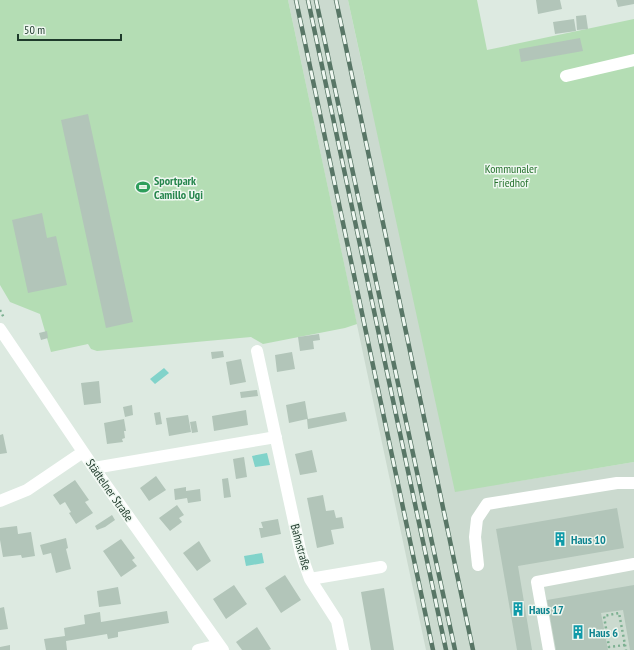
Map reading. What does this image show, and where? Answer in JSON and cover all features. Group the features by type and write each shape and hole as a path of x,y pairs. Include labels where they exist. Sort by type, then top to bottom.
{"street":[{"path":"566,76 634,60"},
{"name":"Städtelner Straße","path":"0,329 94,468 221,648"},
{"name":"Bahnstraße","path":"257,351 301,554 310,579 337,621 343,650"},
{"path":"94,468 276,437"},
{"path":"0,501 27,490 83,452"},
{"path":"478,565 475,537 477,519 487,504 617,483 634,484"},
{"path":"549,650 537,582 634,564"},
{"path":"310,579 381,567"},
{"path":"198,650 221,648"}],"path":[{"path":"625,645 609,647 604,616 619,614 626,650"}],"shaded area":[{"path":"288,0 348,0 365,79 501,484 634,462 634,650 426,650"}],"green space":[{"name":"Sportpark Camillo Ugi","path":"0,0 288,0 357,324 345,328 263,344 251,337 97,351 91,349 88,344 51,352 40,314 10,302 0,285"},
{"name":"Kommunaler Friedhof","path":"348,0 477,0 487,50 634,19 634,462 455,492"}],"water":[{"path":"164,368 169,373 155,384 150,379"},
{"path":"267,453 270,465 255,467 252,456"},
{"path":"262,553 264,563 246,566 244,556"}],"building":[{"path":"536,0 560,0 562,9 538,14"},
{"path":"616,0 634,0 634,4 618,7"},
{"path":"586,15 588,29 577,30 576,16"},
{"path":"574,19 576,31 555,34 553,22"},
{"path":"580,38 583,51 521,62 519,49"},
{"path":"88,114 133,322 106,328 61,120"},
{"path":"42,213 47,238 56,236 67,285 28,293 12,220"},
{"path":"47,331 48,338 41,340 39,333"},
{"path":"319,334 320,340 313,341 314,349 300,351 298,337"},
{"path":"223,351 224,357 212,359 211,352"},
{"path":"292,352 295,369 277,372 275,355"},
{"path":"241,359 246,382 230,385 226,362"},
{"path":"99,381 101,403 84,405 81,383"},
{"path":"257,390 258,396 241,398 240,392"},
{"path":"305,401 308,419 345,412 347,421 308,429 307,419 289,423 286,405"},
{"path":"132,405 133,415 125,417 123,407"},
{"path":"246,410 248,425 214,431 212,416"},
{"path":"160,412 162,424 156,425 154,413"},
{"path":"188,415 191,432 169,436 166,418"},
{"path":"124,419 126,431 124,431 125,438 122,439 123,442 107,444 104,423"},
{"path":"196,421 198,432 192,433 190,422"},
{"path":"3,434 7,453 0,454 0,435"},
{"path":"312,450 317,472 300,475 295,454"},
{"path":"244,457 247,477 236,479 233,459"},
{"path":"156,476 166,490 149,501 140,488"},
{"path":"228,478 231,497 224,498 222,479"},
{"path":"75,480 89,500 85,502 93,513 76,524 69,513 71,512 65,502 60,505 53,495"},
{"path":"186,487 186,491 200,489 201,501 188,503 187,498 175,500 174,489"},
{"path":"323,495 326,511 334,510 336,518 342,517 344,528 331,530 334,544 317,548 307,498"},
{"path":"177,505 184,515 179,518 182,522 170,531 159,518"},
{"name":"Haus 10","path":"617,508 624,548 518,566 532,650 517,650 496,529"},
{"path":"112,515 115,520 105,527 97,530 95,526"},
{"path":"278,519 281,534 261,538 259,528 263,528 261,522"},
{"path":"17,526 18,534 31,532 35,556 22,558 21,555 3,557 0,540 0,528"},
{"path":"66,538 68,548 66,549 71,569 56,573 51,553 43,555 40,545"},
{"path":"121,539 135,558 132,560 137,566 121,577 103,551"},
{"path":"199,541 211,561 197,571 183,553"},
{"path":"285,575 301,600 281,613 265,588"},
{"path":"234,585 247,604 226,619 213,599"},
{"name":"Haus 6","path":"634,585 634,650 630,650 623,610 601,613 608,650 556,650 547,600"},
{"path":"118,587 121,604 99,607 97,591"},
{"path":"384,588 394,650 371,650 361,592"},
{"path":"4,607 8,629 0,630 0,608"},
{"path":"167,611 169,623 118,632 118,637 108,639 107,634 66,641 67,650 46,650 44,639 65,636 64,628 85,624 84,615 100,612 101,622"},
{"path":"257,627 271,649 242,650 236,642"},
{"path":"10,645 10,650 0,650 0,647"}],"railway":[{"path":"296,0 433,650"},
{"path":"308,0 446,650"},
{"path":"316,0 455,650"},
{"path":"336,0 473,650"}],"place":[{"name":"Sportpark Camillo Ugi","path":"143,187"},
{"name":"Haus 10","path":"560,539"},
{"name":"Haus 17","path":"518,609"},
{"name":"Haus 6","path":"578,632"}]}
